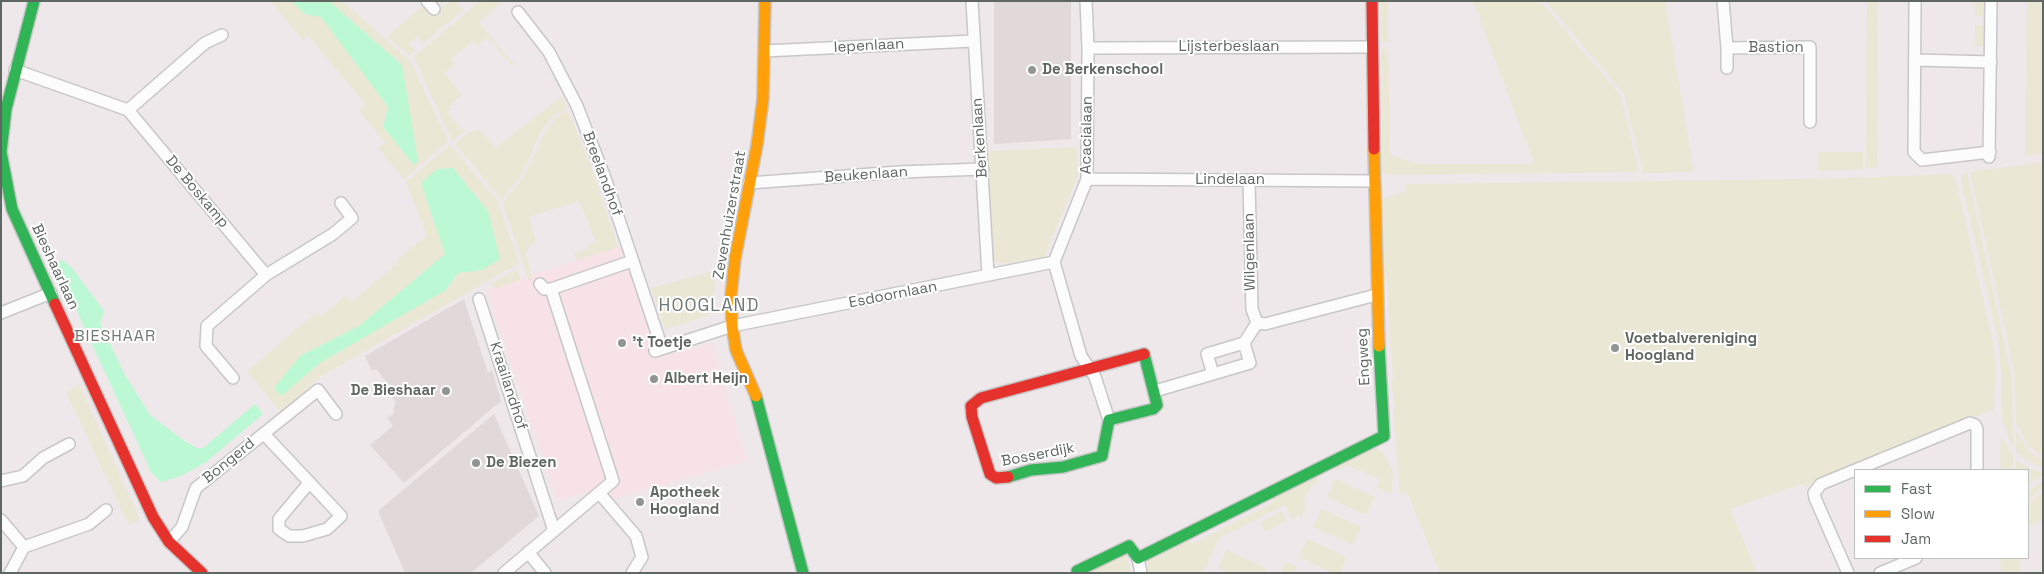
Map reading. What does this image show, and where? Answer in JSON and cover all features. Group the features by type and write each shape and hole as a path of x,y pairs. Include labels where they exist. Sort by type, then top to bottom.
{"street":[{"name":"Bieshaarlaan","path":"34,1 6,108 2,152 6,186 12,210 153,517 168,542 202,573"},
{"name":"Zevenhuizerstraat","path":"765,1 762,114 735,259 731,295 732,326 736,350 758,400 803,573"},
{"name":"Berkenlaan","path":"972,1 988,275"},
{"name":"Acacialaan","path":"1054,262 1087,179 1088,48 1086,1"},
{"name":"Engweg","path":"1138,558 1384,436 1376,295 1371,47 1372,1"},
{"name":"Bastion","path":"1722,1 1727,68"},
{"path":"1915,1 1914,152 1922,160 1990,155 1991,1"},
{"name":"Breelandhof","path":"518,12 549,52 577,106 605,178 658,350 732,326"},
{"path":"15,70 128,110 206,43 222,35"},
{"name":"Iepenlaan","path":"764,51 974,41"},
{"name":"Lijsterbeslaan","path":"1088,48 1371,47"},
{"name":"Bastion","path":"1727,48 1810,47 1810,122"},
{"path":"1915,60 1990,62"},
{"name":"De Boskamp","path":"128,110 266,275"},
{"name":"Beukenlaan","path":"749,183 899,172 983,170"},
{"name":"Lindelaan","path":"1087,179 1374,181"},
{"name":"Wilgenlaan","path":"1249,180 1252,309 1257,323"},
{"path":"233,378 206,346 207,326 266,275 333,234 352,218 341,203"},
{"path":"504,573 600,494 613,481 580,377 545,286 632,261"},
{"path":"1054,262 1081,356 1094,377 1109,420 1158,405 1155,391 1250,363 1244,343"},
{"name":"Esdoornlaan","path":"732,326 1054,262"},
{"path":"1,313 51,293"},
{"path":"1213,374 1207,354 1244,343 1257,323 1265,324 1376,295"},
{"name":"Kraailandhof","path":"480,299 554,531"},
{"name":"Bosserdijk","path":"1109,420 1102,456 1064,467 1031,470 1003,478 996,478 990,474 986,467 972,417 971,406 981,398 1144,354 1155,391"},
{"name":"Bongerd","path":"168,542 182,527 196,488 318,390 336,414"},
{"path":"1858,469 1970,423 1976,425 1978,430 1977,469"},
{"name":"Bongerd","path":"264,434 341,516 327,529 303,536 289,536 280,529 279,519 309,483"},
{"path":"1,481 23,476 43,458 69,444"},
{"path":"1848,573 1814,493 1821,484 1854,470"},
{"path":"600,494 636,536 642,557 632,573"},
{"path":"10,573 24,547 89,524 106,510"},
{"path":"1,520 24,547"},
{"path":"1078,573 1077,571 1129,546 1138,558 1141,573"},
{"path":"528,552 545,573"},
{"path":"1880,573 1914,559"}],"shaded area":[{"path":"270,1 292,1 304,14 321,16 388,107 383,127 414,165 411,122 402,65 329,1 342,1 411,62 448,141 404,179 378,148 385,142 359,111 366,105 308,36 303,40"},
{"path":"292,1 329,1 402,65 418,161 414,165 383,127 388,107 321,17 304,14"},
{"path":"452,1 456,1 463,10 424,43 418,36 409,44 415,51 409,55 387,36 423,6 430,14"},
{"path":"480,1 502,1 479,23 514,64 512,66 488,37 477,46 473,41 451,59 455,64 444,73 462,95 449,106 451,109 447,112 459,127 465,131 452,141 414,57"},
{"name":"De Berkenschool","path":"994,1 1071,1 1071,139 994,144"},
{"path":"1380,1 1388,1 1388,43 1381,43"},
{"path":"1473,1 1540,1 1621,96 1639,172 1387,175 1382,172 1381,49 1388,49 1390,155 1418,164 1534,164"},
{"path":"1545,1 1665,1 1694,172 1643,173 1624,94"},
{"path":"1867,1 1878,1 1877,167 1866,168"},
{"path":"1975,1 1986,1 1986,16 1975,16"},
{"path":"2027,1 2043,1 2043,153 2025,156"},
{"path":"1975,25 1986,25 1986,46 1975,46"},
{"path":"562,96 567,108 554,116 543,128 520,178 501,199 455,144 469,132 480,130 495,148"},
{"path":"568,111 590,164 618,247 577,260 574,253 589,249 588,245 596,242 579,201 529,217 536,242 529,246 526,254 532,279 529,280 502,202 521,181 547,129 560,114"},
{"path":"450,145 497,200 519,263 323,375 281,412 247,371 316,313 320,317 346,296 352,302 398,263 397,260 427,235 406,182","holes":["453,168 488,211 482,270 458,273 449,288 320,363 281,396 275,388 300,356 359,326 445,254"]},
{"path":"1076,147 1078,176 1044,257 1004,264 995,261 992,255 987,151"},
{"path":"1818,152 1863,152 1863,169 1818,171"},
{"path":"2043,162 2043,456 2029,447 2016,423 2014,369 1970,172"},
{"path":"453,168 488,211 500,259 482,270 458,273 446,290 320,363 281,396 274,388 300,356 359,326 445,254 421,183 437,169"},
{"path":"1967,172 2012,379 2013,448 2002,421 1998,340 1961,181 1962,175"},
{"name":"Voetbalvereniging Hoogland","path":"1951,174 1955,177 1993,343 1996,365 1994,409 1806,487 1804,483 1730,509 1757,573 1440,573 1407,492 1400,494 1393,411 1395,408 1391,381 1393,380 1387,282 1383,282 1382,199 1406,191 1405,184 1813,179"},
{"path":"622,246 658,358 712,343 747,461 600,503 589,491 557,501 486,290"},
{"path":"62,260 72,268 104,311 100,323 125,375 150,415 186,442 197,448 203,448 255,404 263,414 206,462 181,476 161,482 151,472 84,327 58,266 57,262"},
{"path":"517,269 520,280 494,289 492,283"},
{"path":"717,270 710,315 665,329 651,288"},
{"name":"De Bieshaar","path":"464,299 488,373 492,370 501,401 404,483 370,445 393,426 387,418 395,413 393,410 396,402 392,398 396,394 376,369 372,371 365,356"},
{"path":"79,384 140,520 129,525 66,393"},
{"name":"De Biezen","path":"494,414 539,516 471,573 405,573 378,511"},
{"path":"2016,432 2030,452 2043,460 2043,468 2026,460 2016,452"},
{"path":"2001,435 2013,457 2013,469 2000,469"},
{"path":"1365,448 1378,449 1386,457 1393,473 1391,494 1377,488 1380,479 1347,465 1341,470 1330,465"},
{"path":"2016,460 2028,468 2043,473 2043,476 2029,483 2029,469 2016,469"},
{"path":"1324,468 1315,486 1311,485 1303,502 1307,504 1301,518 1297,515 1293,521 1285,505 1219,538 1203,573 1148,573 1148,558 1188,536 1192,544 1273,503 1270,496"},
{"path":"1335,479 1375,497 1366,515 1327,497"},
{"path":"2043,481 2043,488 2029,499 2029,490"},
{"path":"2043,491 2043,519 2029,526 2029,504"},
{"path":"1321,509 1361,527 1353,545 1313,527"},
{"path":"1282,511 1287,521 1265,532 1260,522"},
{"path":"1307,539 1347,557 1340,573 1334,573 1299,557"},
{"path":"1226,550 1266,568 1264,573 1228,573 1218,568"},
{"path":"1125,552 1131,573 1089,573"},
{"path":"2000,559 2019,559 2021,573 2001,573"},
{"path":"1285,561 1297,567 1295,571 1298,573 1280,573"}],"traffic: fast":[{"path":"34,1 6,109 1,152 12,209 55,304"},
{"path":"1078,573 1077,571 1129,546 1138,558 1384,436 1379,346"},
{"path":"1008,477 1031,470 1063,467 1102,456 1109,420 1153,409 1157,405 1144,354"},
{"path":"756,396 803,573"}],"traffic: slow":[{"path":"756,396 736,350 732,326 731,295 735,259 757,145 763,99 765,1"},
{"path":"1374,149 1379,346"}],"traffic: jam":[{"path":"1372,1 1374,149"},
{"path":"55,304 153,517 169,542 202,573"},
{"path":"1008,477 996,478 990,474 972,417 971,406 981,398 1144,354"}],"place":[{"name":"De Berkenschool","path":"1032,70"},
{"name":"'t Toetje","path":"622,343"},
{"name":"Voetbalvereniging Hoogland","path":"1615,348"},
{"name":"Albert Heijn","path":"654,379"},
{"name":"De Bieshaar","path":"446,391"},
{"name":"De Biezen","path":"476,463"},
{"name":"Apotheek Hoogland","path":"640,502"}],"district":[{"name":"HOOGLAND","path":"709,306"},
{"name":"BIESHAAR","path":"115,337"}]}
